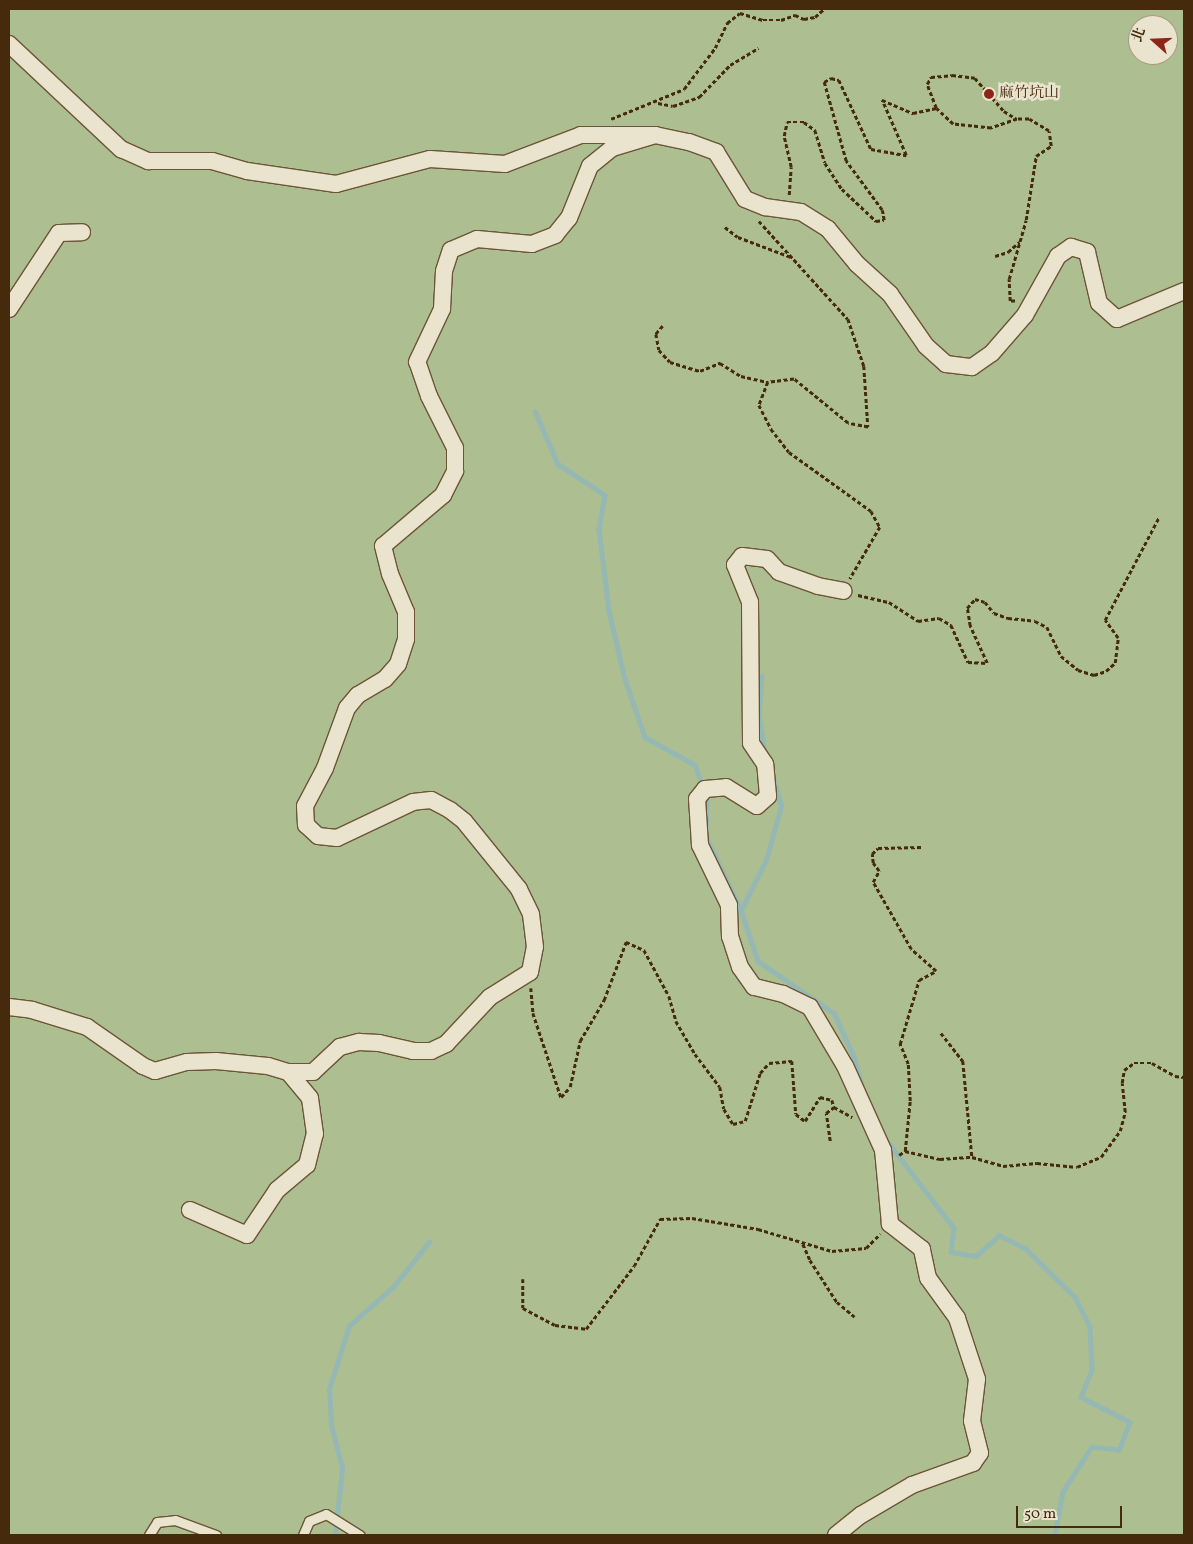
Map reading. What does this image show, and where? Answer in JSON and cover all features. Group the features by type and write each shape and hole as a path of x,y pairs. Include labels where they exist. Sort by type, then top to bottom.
{"street":[{"path":"9,44 121,149 148,162 212,161 247,171 336,184 430,159 505,164 581,135 655,135 689,142 716,152 745,199 783,210 801,212 828,229 857,264 890,294 926,346 946,364 972,367 992,353 1025,315 1058,256 1071,247 1087,252 1099,303 1117,319 1184,291"},
{"path":"9,1007 32,1010 86,1027 142,1066 156,1071 187,1062 216,1061 268,1066 288,1072 313,1072 340,1047 359,1042 379,1043 413,1052 431,1051 446,1044 490,997 530,972 535,947 531,914 518,889 464,821 450,810 431,800 413,802 337,838 318,836 306,825 305,806 325,768 348,708 358,695 384,679 398,664 406,639 406,612 390,574 383,546 443,495 455,471 455,448 429,396 417,362 442,309 444,271 451,250 477,239 532,244 555,235 569,218 590,166 612,148 655,135"},
{"path":"9,309 59,233 82,232"},
{"path":"836,1535 861,1515 912,1485 973,1463 980,1453 972,1421 977,1379 957,1318 928,1278 922,1249 890,1224 883,1150 845,1066 810,1008 782,994 754,987 740,967 730,937 729,905 700,845 697,799 705,789 726,787 757,806 768,796 765,764 752,743 750,602 735,565 742,556 767,559 779,572 818,586 844,591"},
{"path":"190,1210 246,1235 277,1190 307,1165 315,1134 310,1098 288,1072"}],"lane":[{"path":"303,1535 309,1521 326,1514 360,1535"},
{"path":"149,1535 157,1522 175,1520 216,1535"}],"path":[{"path":"604,123 635,107 657,103 684,89 715,48 727,23 740,13 763,20 781,20 795,15 804,19 815,17 824,9"},
{"path":"657,103 673,106 699,97 730,65 758,48"},
{"path":"1017,119 991,128 977,129 953,124 936,108 927,84 932,77 952,75 975,78 990,90 1004,111 1017,119 1041,123 1050,131 1051,146 1036,156 1008,292 1010,301 1020,301"},
{"path":"783,210 789,200 791,167 784,136 787,122 804,122 815,130 825,163 842,189 876,221 884,220 882,210 846,161 824,82 831,78 840,80 871,149 906,154 882,100 913,113 936,108"},
{"path":"663,326 656,334 659,350 670,362 700,371 720,363 741,376 768,382 794,379 848,422 868,427 864,366 848,319 760,224 745,199"},
{"path":"725,227 738,237 793,258"},
{"path":"995,256 1008,252 1020,240"},
{"path":"768,382 760,405 771,429 789,452 871,511 880,527 844,591 889,602 918,621 939,618 950,625 968,662 987,664 970,626 967,608 975,599 985,602 994,614 1008,618 1035,620 1046,627 1060,656 1078,670 1094,675 1106,671 1115,663 1118,638 1104,620 1159,517"},
{"path":"905,1151 910,1101 908,1064 900,1044 919,980 936,972 911,949 873,882 878,871 873,863 872,854 878,848 922,847"},
{"path":"530,972 532,1012 561,1097 570,1088 580,1041 604,1000 626,942 644,950 670,996 676,1021 720,1087 724,1109 733,1124 745,1121 760,1072 769,1063 792,1061 796,1114 805,1121 820,1097 832,1100 834,1107 874,1129"},
{"path":"941,1033 962,1061 972,1157"},
{"path":"885,1164 905,1151 940,1160 972,1157 1002,1166 1037,1164 1077,1167 1101,1157 1120,1131 1125,1112 1122,1083 1124,1070 1134,1063 1152,1063 1175,1076 1184,1077"},
{"path":"830,1141 826,1113 834,1107"},
{"path":"523,1279 523,1308 555,1325 586,1328 634,1266 660,1219 692,1218 758,1229 803,1244 832,1251 866,1248 890,1224"},
{"path":"803,1244 810,1260 837,1302 855,1317"}],"green space":[{"path":"9,9 1184,9 1184,1535 9,1535"}],"waterway":[{"path":"535,411 558,464 605,495 599,529 609,611 625,679 645,737 695,765 703,787"},
{"path":"762,676 759,715 765,753"},
{"path":"741,910 766,860 781,806 774,782"},
{"path":"706,794 706,826"},
{"path":"706,836 741,910 758,961 834,1013 854,1056 863,1089"},
{"path":"888,1142 954,1228 951,1252 976,1256 999,1235 1026,1249 1075,1297 1090,1326 1092,1370 1081,1397 1130,1422 1119,1450 1092,1447 1063,1492 1055,1535"},
{"path":"335,1535 342,1468 331,1425 329,1389 349,1326 393,1287 429,1242"}],"place":[{"name":"麻竹坑山","path":"989,94"}]}
